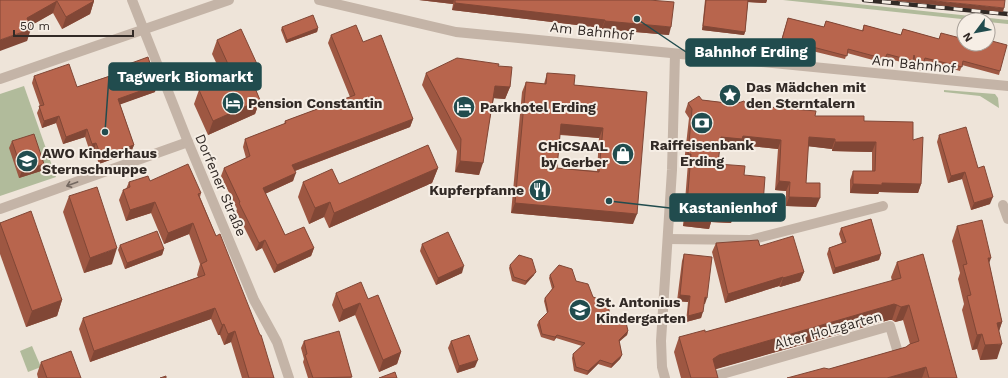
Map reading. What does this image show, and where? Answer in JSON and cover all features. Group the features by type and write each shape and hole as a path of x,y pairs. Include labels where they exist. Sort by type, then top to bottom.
{"street":[{"name":"Dorfener Straße","path":"132,0 188,142 254,300 277,342 289,378"},
{"path":"0,79 229,0"},
{"name":"Am Bahnhof","path":"319,0 456,32 1008,86"},
{"path":"665,378 662,367 661,342 668,239 676,54"},
{"path":"0,209 188,142"},
{"path":"1003,205 1008,219"},
{"path":"668,239 750,240 883,206"},
{"name":"Alter Holzgarten","path":"715,378 715,376 890,326 899,356 884,361"}],"green space":[{"path":"783,0 820,0 956,14 956,18"},
{"path":"996,19 1008,20 1008,24 996,23"},
{"path":"24,86 56,177 0,196 0,94"},
{"path":"944,90 995,94 998,98 999,108 980,96 944,92"},
{"path":"32,346 41,367 28,372 20,351"}],"building":[{"path":"0,0 94,1 66,17 57,1 27,18 31,29 0,40"},
{"path":"455,0 649,0 674,2 671,27 605,21 455,3"},
{"path":"706,0 748,0 745,32 703,26"},
{"path":"926,0 1005,0 1004,8"},
{"path":"313,15 318,28 287,40 282,27"},
{"path":"788,18 824,27 826,21 863,31 864,25 901,35 903,29 939,39 941,33 956,37 956,52 996,52 996,42 1007,45 1000,71 963,61 962,67 925,58 922,67 917,67 914,55 913,61 887,54 885,59 848,49 847,56 809,46 808,51 781,43"},
{"path":"356,25 363,42 381,35 413,119 292,165 296,173 263,188 285,235 304,227 314,248 277,265 265,240 259,243 239,203 240,202 224,168 250,156 245,139 286,123 285,121 355,95 331,35"},
{"path":"241,29 257,64 247,69 260,100 213,121 199,90 233,75 217,40"},
{"path":"148,57 157,85 118,99 134,145 101,156 96,143 92,144 87,129 66,137 59,116 44,121 39,106 44,105 34,76 69,64 77,87 128,70 126,65"},
{"path":"457,58 499,64 498,66 512,67 510,87 495,86 483,163 460,161 461,139 426,73"},
{"path":"547,73 575,75 574,85 647,92 637,214 515,203 526,82 546,84","holes":["561,124 603,128 599,172 557,168"]},
{"path":"699,96 702,100 735,104 744,101 746,105 816,111 815,116 864,116 864,121 913,122 913,140 923,137 921,184 853,184 853,171 875,171 876,142 835,142 835,139 809,137 806,183 820,183 820,198 789,197 790,182 779,181 781,140 743,136 742,139 721,137 718,164 745,166 744,175 765,177 763,204 735,202 734,213 713,212 712,219 686,217 691,154 688,154 692,109 688,103"},
{"path":"966,127 978,168 984,166 993,197 974,203 965,172 951,176 939,135"},
{"path":"34,134 44,164 22,171 12,141"},
{"path":"428,145 438,168 334,213 330,202 315,208 303,182 332,169 339,184"},
{"path":"188,164 201,193 198,194 216,236 220,234 261,335 274,378 249,378 235,331 228,334 224,324 222,325 215,308 94,351 83,318 205,275 201,264 207,261 193,223 168,233 155,202 130,210 123,190 130,187 129,182 148,176 150,181"},
{"path":"97,187 117,248 90,258 69,196"},
{"path":"31,211 62,300 32,311 0,223"},
{"path":"871,219 881,254 835,268 829,248 846,242 841,228"},
{"path":"982,220 991,258 988,258 1002,322 997,323 1002,344 985,345 982,334 977,335 967,296 971,295 963,265 967,264 957,226"},
{"path":"157,231 164,249 127,263 120,245"},
{"path":"448,232 464,266 438,278 422,244"},
{"path":"793,236 804,272 728,294 716,243 758,240 760,246"},
{"path":"684,254 712,257 707,298 705,297 703,312 688,316 690,296 680,295"},
{"path":"923,254 957,378 929,378 926,367 887,378 787,378 824,368 829,369 906,347 919,341 909,305 901,307 894,304 719,355 713,359 718,378 691,378 679,337 705,330 705,332 901,278 897,262"},
{"path":"519,255 532,259 536,272 526,281 514,277 510,265"},
{"path":"559,265 572,269 576,281 588,284 593,297 607,302 610,314 625,318 628,331 619,340 622,355 612,364 600,360 588,371 576,367 573,354 585,343 557,335 555,337 542,334 539,321 548,312 545,298 554,287 550,275"},
{"path":"361,282 368,299 378,295 401,352 383,360 360,303 343,310 336,293"},
{"path":"339,331 352,377 313,378 305,355 307,354 304,341"},
{"path":"469,335 478,360 459,366 451,341"},
{"path":"71,351 81,378 47,378 41,362"},
{"path":"395,372 397,378 379,378"}],"railway":[{"path":"864,0 1008,14"}],"place":[{"name":"Bahnhof Erding","path":"637,19"},
{"name":"Das Mädchen mit den Sterntalern","path":"730,95"},
{"name":"Pension Constantin","path":"233,103"},
{"name":"Parkhotel Erding","path":"464,107"},
{"name":"Raiffeisenbank Erding","path":"702,123"},
{"name":"Tagwerk Biomarkt","path":"105,132"},
{"name":"CHiCSAAL by Gerber","path":"623,154"},
{"name":"AWO Kinderhaus Sternschnuppe","path":"27,161"},
{"name":"Kupferpfanne","path":"540,190"},
{"name":"Kastanienhof","path":"609,201"},
{"name":"St. Antonius Kindergarten","path":"580,310"}]}
